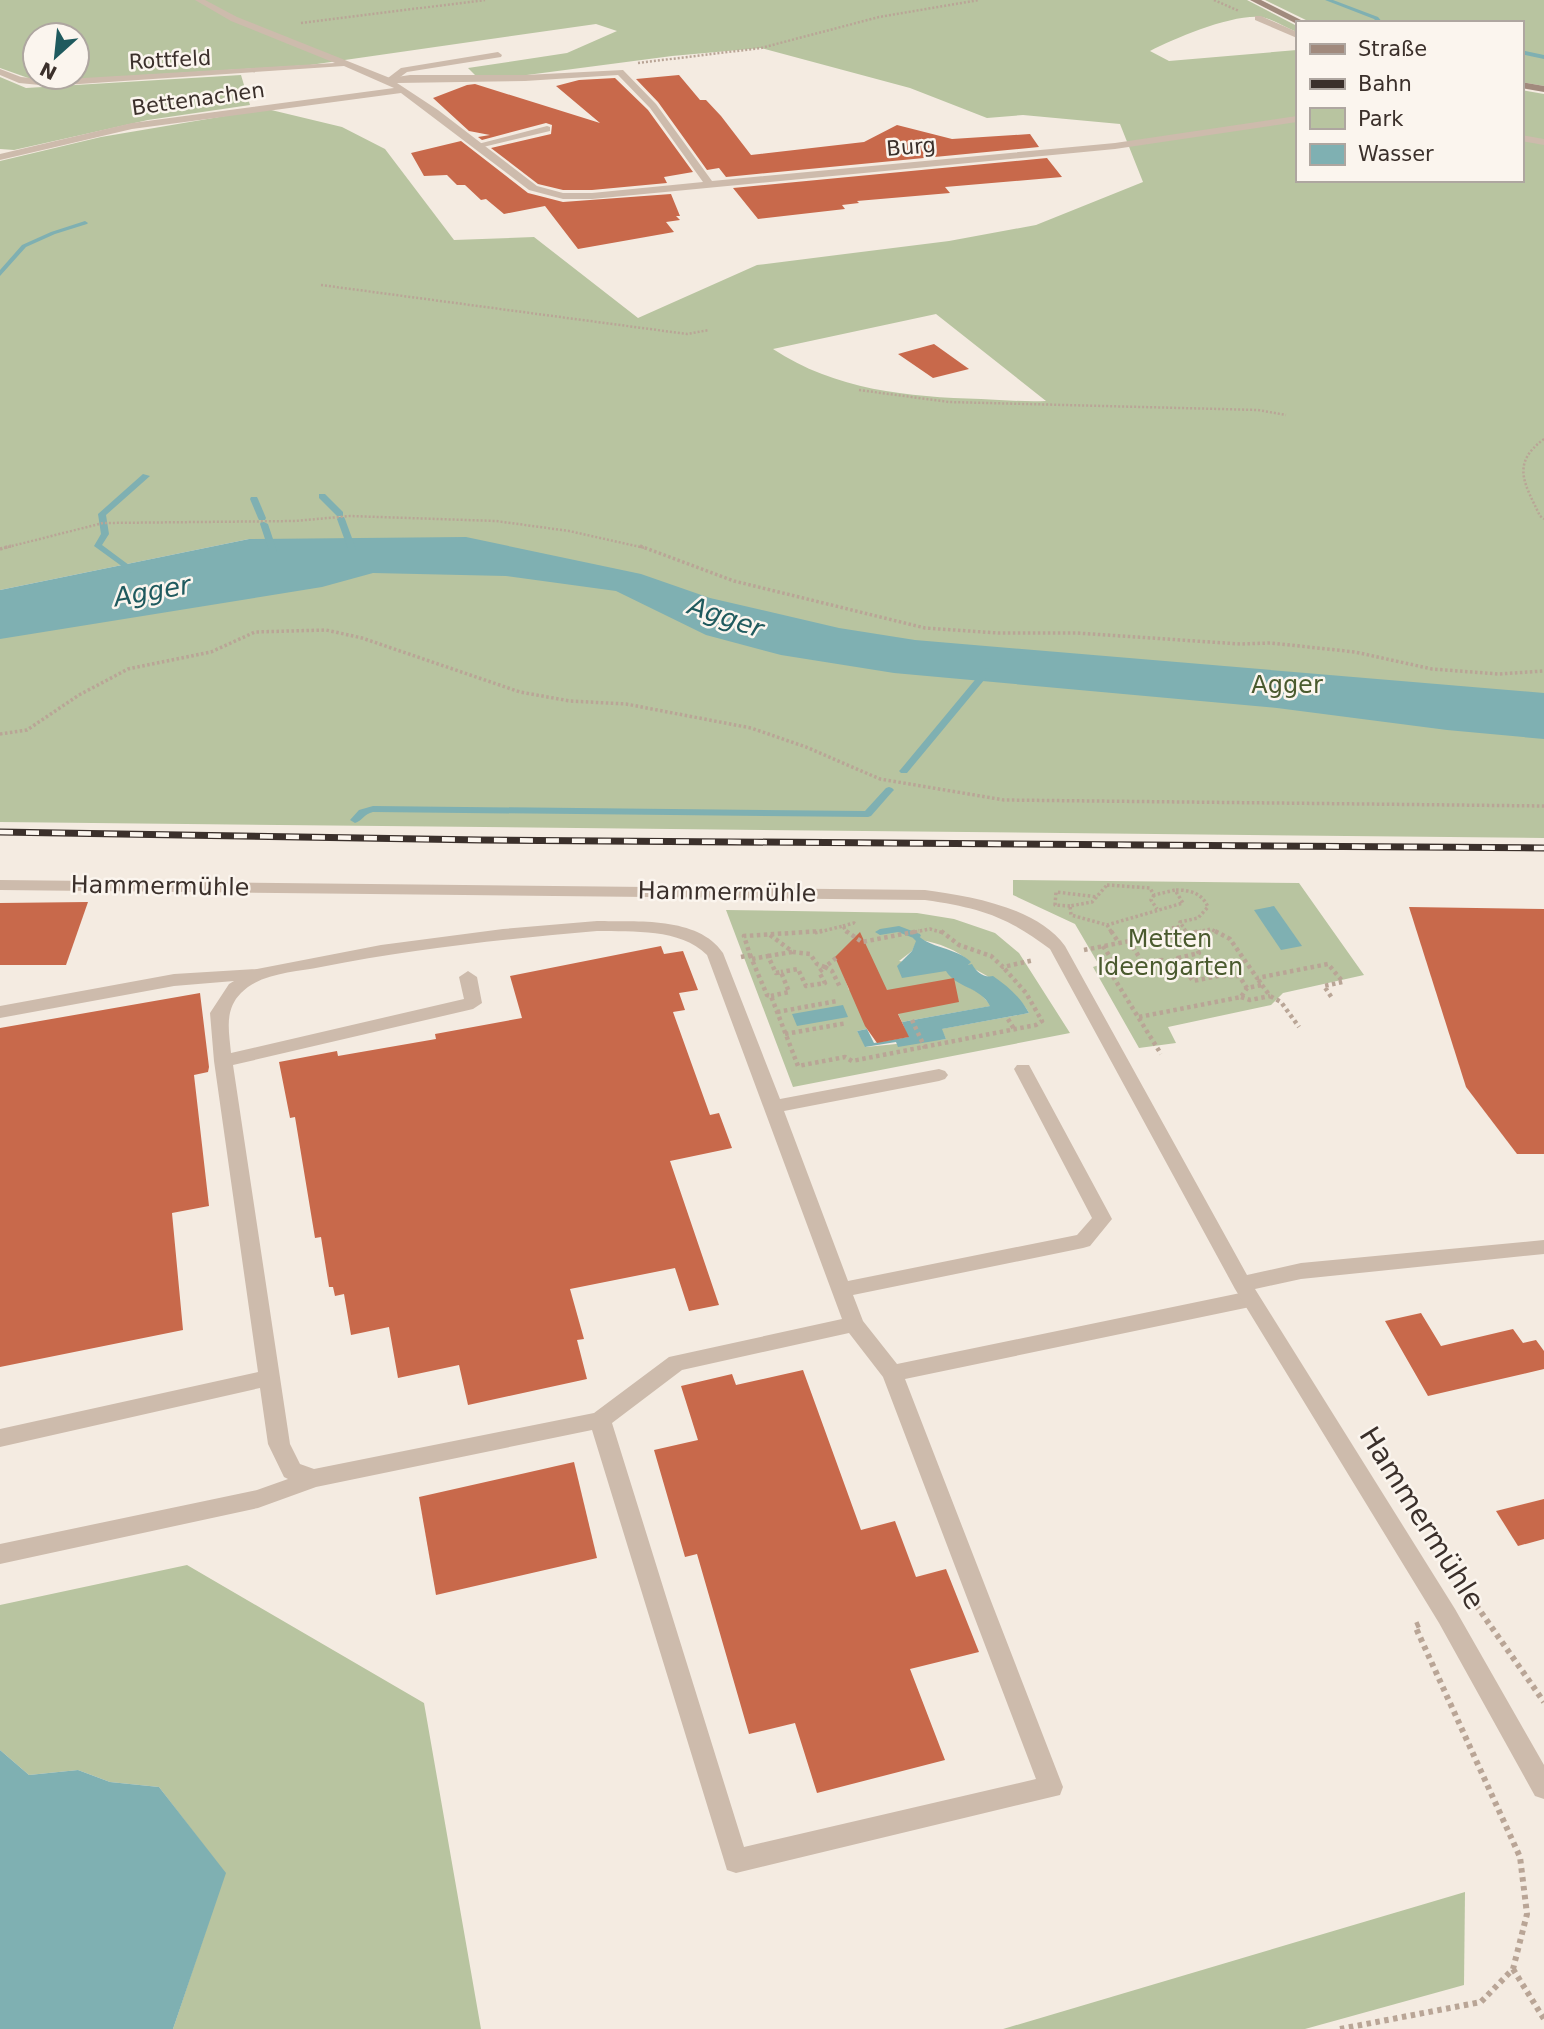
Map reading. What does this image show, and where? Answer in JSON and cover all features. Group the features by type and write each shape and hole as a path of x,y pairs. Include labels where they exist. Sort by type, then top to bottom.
{"main road":[{"path":"1254,0 1299,21"},
{"path":"1523,85 1544,89"}],"street":[{"name":"Burg","path":"199,0 234,19 389,81 479,145 533,188 563,196 592,196 1115,146 1296,119"},
{"path":"1258,18 1296,35"},
{"path":"389,81 404,70 498,55"},
{"name":"Rottfeld","path":"0,72 19,80 50,83 344,64"},
{"name":"Burg","path":"389,81 410,78 525,78 614,70"},
{"path":"614,70 631,79 698,165 709,184"},
{"name":"Bettenachen","path":"0,157 132,126 403,90"},
{"path":"479,145 547,129"},
{"path":"1523,138 1544,142"},
{"name":"Hammermühle","path":"0,885 925,895 974,902 1025,922 1057,946 1246,1291 1447,1616 1544,1788"},
{"path":"0,1012 174,980 262,973 381,950 503,934 597,926 642,927 679,932 705,943 715,953 729,986 854,1324 892,1373 1051,1787 736,1861 600,1420"},
{"path":"262,973 235,988 219,1013 223,1061 279,1444 292,1471 314,1478"},
{"path":"223,1061 472,1003 468,976"},
{"path":"840,1290 1083,1241 1102,1219 1023,1069"},
{"path":"772,1107 939,1075"},
{"path":"892,1373 1246,1291 1301,1271 1544,1247"},
{"path":"0,1554 258,1499 314,1478 600,1420 676,1363 854,1324"},
{"path":"0,1437 268,1378"},
{"path":"1524,1751 1544,1768"}],"path":[{"path":"263,30 485,0"},
{"path":"614,70 643,62 761,48 878,17 979,0"},
{"path":"1214,0 1234,9"},
{"path":"321,285 687,334 709,330"},
{"path":"859,390 949,402 1258,410 1286,415"},
{"path":"1544,439 1524,455 1521,468 1540,516 1544,519"},
{"path":"0,549 103,523 295,521 350,516 496,521 569,531 637,545 734,580 925,628 998,633 1077,633 1240,644 1270,643 1355,652 1432,669 1499,674 1544,671"},
{"path":"0,734 27,730 79,695 128,669 211,652 255,632 326,630 362,638 520,692 570,701 626,704 751,728 806,747 880,779 969,796 1004,800 1544,806"},
{"path":"1099,897 1055,892 1055,905 1083,906 1099,897 1107,885 1142,886 1150,888 1154,895"},
{"path":"1070,906 1071,915 1107,925 1126,922 1157,908 1183,903 1175,890"},
{"path":"1157,908 1151,900 1154,895 1175,890 1196,892 1204,898 1209,907 1198,918 1180,922 1199,953 1178,958 1193,981 1218,976 1238,976 1247,988"},
{"path":"750,935 814,933 854,923 857,925"},
{"path":"1107,925 1119,943"},
{"path":"840,987 832,971 817,964 810,954 793,952 751,957 767,995 771,996 798,1066 845,1058 852,1061 1036,1025 1042,1021 1026,993 989,952 960,946 942,929 862,942 848,935 843,926"},
{"path":"1182,926 1167,929 1173,938 1211,929 1230,939 1270,996 1281,1002 1299,1027"},
{"path":"1003,967 1170,933"},
{"path":"768,934 793,952"},
{"path":"1129,941 1143,963 1162,960 1172,973 1186,971"},
{"path":"1103,946 1112,960 1104,962 1161,1054"},
{"path":"768,956 776,973 799,969 806,986 825,983 819,972 836,958"},
{"path":"1257,978 1328,964 1343,982 1324,986 1332,998"},
{"path":"771,996 789,992 781,972"},
{"path":"1241,997 1247,988 1262,985"},
{"path":"1139,1017 1241,997 1250,1000 1270,996"},
{"path":"777,1012 837,1001"},
{"path":"1008,1018 1014,1029"},
{"path":"912,1020 924,1046"},
{"path":"785,1034 847,1023"},
{"path":"1339,2029 1481,2002 1513,1969 1527,1914 1521,1857 1415,1626"},
{"path":"1513,1969 1544,2019"}],"green space":[{"path":"0,0 1247,0 1296,25 1296,32 1266,18 1249,17 1204,28 1150,51 1169,61 1296,50 1296,182 1523,182 1523,90 1544,94 1544,838 0,822 0,603 334,539 249,539 0,590 0,161 101,137 267,109 342,127 385,149 454,240 534,237 638,318 757,265 949,241 1036,225 1143,182 1120,124 1023,115 987,118 910,88 761,48 672,56 527,75 476,76 468,68 567,53 617,31 596,24 310,65 91,78 91,21 21,21 21,75 0,68","holes":["936,314 1046,401 926,396 873,389 821,374 773,349"]},
{"path":"1265,0 1544,0 1544,86 1523,82 1523,21 1308,21"},
{"path":"241,75 250,105 148,120 14,150 0,149 0,77 21,86 21,91 91,91 91,84"},
{"name":"Metten Ideengarten","path":"1013,880 1299,883 1364,975 1283,993 1271,1005 1168,1027 1176,1043 1139,1048 1093,967 1099,965 1075,924 1013,895"},
{"name":"Metten Ideengarten","path":"726,910 917,913 954,919 995,933 1019,953 1070,1033 793,1087","holes":["917,941 927,941 960,954 970,962 968,965 1010,991 1029,1013 941,1029 946,1039 866,1047 857,1031 867,1029 855,989 849,990 843,974 887,990 902,1022 991,1006 980,993 946,970 899,961 912,951"]},
{"path":"187,1565 424,1703 481,2029 173,2029 225,1873 159,1787 110,1782 78,1770 29,1775 0,1750 0,1605"},
{"path":"1465,1892 1464,1985 1305,2029 1003,2029"}],"water":[{"name":"Agger","path":"466,537 641,574 710,598 839,628 915,640 1544,693 1544,739 1447,730 1277,708 894,673 781,655 706,635 616,591 506,576 373,573 322,587 0,639 0,590 249,539"},
{"path":"1274,906 1302,946 1281,950 1254,910"},
{"path":"918,935 928,942 965,957 971,962 968,965 972,964 981,974 993,976 1014,993 1029,1013 942,1029 946,1039 898,1047 896,1042 865,1047 857,1031 867,1029 874,1043 908,1037 902,1022 990,1006 981,995 950,977 946,971 902,978 897,966 912,951 916,941 913,938"},
{"path":"843,1005 848,1017 797,1026 792,1014"},
{"path":"0,1750 29,1775 78,1770 110,1782 159,1787 226,1873 173,2029 0,2029"}],"building":[{"path":"679,75 700,100 706,100 721,116 751,155 864,142 897,125 952,139 1030,134 1039,147 726,177 719,168 707,170 658,102 636,79"},
{"path":"615,78 648,110 693,172 664,177 667,183 592,190 563,190 538,184 491,148 551,134 552,125 546,123 482,140 478,137 490,135 469,131 433,98 475,84 600,123 556,86 579,80"},
{"path":"461,141 528,193 563,202 671,194 680,216 676,216 680,220 666,222 674,232 578,249 545,206 504,214 486,199 481,200 465,185 457,185 447,175 424,176 411,153"},
{"path":"1047,158 1062,177 945,187 950,193 857,201 859,203 842,205 845,209 758,219 733,188"},
{"path":"934,344 969,369 933,378 898,354"},
{"path":"88,902 66,965 0,965 0,903"},
{"path":"1409,907 1544,909 1544,1154 1517,1154 1466,1087"},
{"path":"860,932 887,990 954,978 959,1002 898,1014 909,1037 877,1043 865,1026 835,957"},
{"path":"661,946 664,954 683,951 698,990 679,993 685,1010 673,1012 710,1115 719,1113 732,1148 670,1161 719,1305 689,1311 675,1268 570,1289 584,1339 577,1340 587,1379 468,1405 459,1365 398,1378 389,1327 351,1335 344,1294 335,1296 333,1287 329,1287 321,1237 315,1238 295,1117 290,1118 279,1062 337,1051 338,1056 436,1039 435,1034 522,1018 510,976"},
{"path":"200,993 209,1067 208,1072 194,1075 209,1206 172,1213 183,1330 0,1367 0,1028"},
{"path":"1421,1313 1441,1346 1513,1329 1523,1343 1536,1340 1544,1351 1544,1369 1428,1396 1385,1321"},
{"path":"803,1370 861,1530 895,1521 916,1577 946,1569 979,1652 910,1669 945,1760 817,1793 795,1723 749,1734 697,1554 685,1557 654,1450 698,1440 681,1386 732,1374 736,1385"},
{"path":"574,1462 597,1558 436,1595 419,1497"},
{"path":"1544,1499 1544,1539 1518,1546 1496,1511"}],"waterway":[{"path":"1328,0 1379,21"},
{"path":"1523,52 1544,57"},
{"path":"0,274 24,246 85,223"},
{"path":"134,573 98,546 105,534 102,514 146,476"},
{"path":"322,496 340,514"},
{"path":"254,499 262,518"},
{"path":"341,519 352,549"},
{"path":"264,524 273,551"},
{"path":"904,771 987,671"},
{"path":"355,820 362,812 373,809 868,814 889,790"},
{"path":"880,932 899,929 916,936"}],"railway":[{"path":"0,832 481,840 1544,848"}]}
